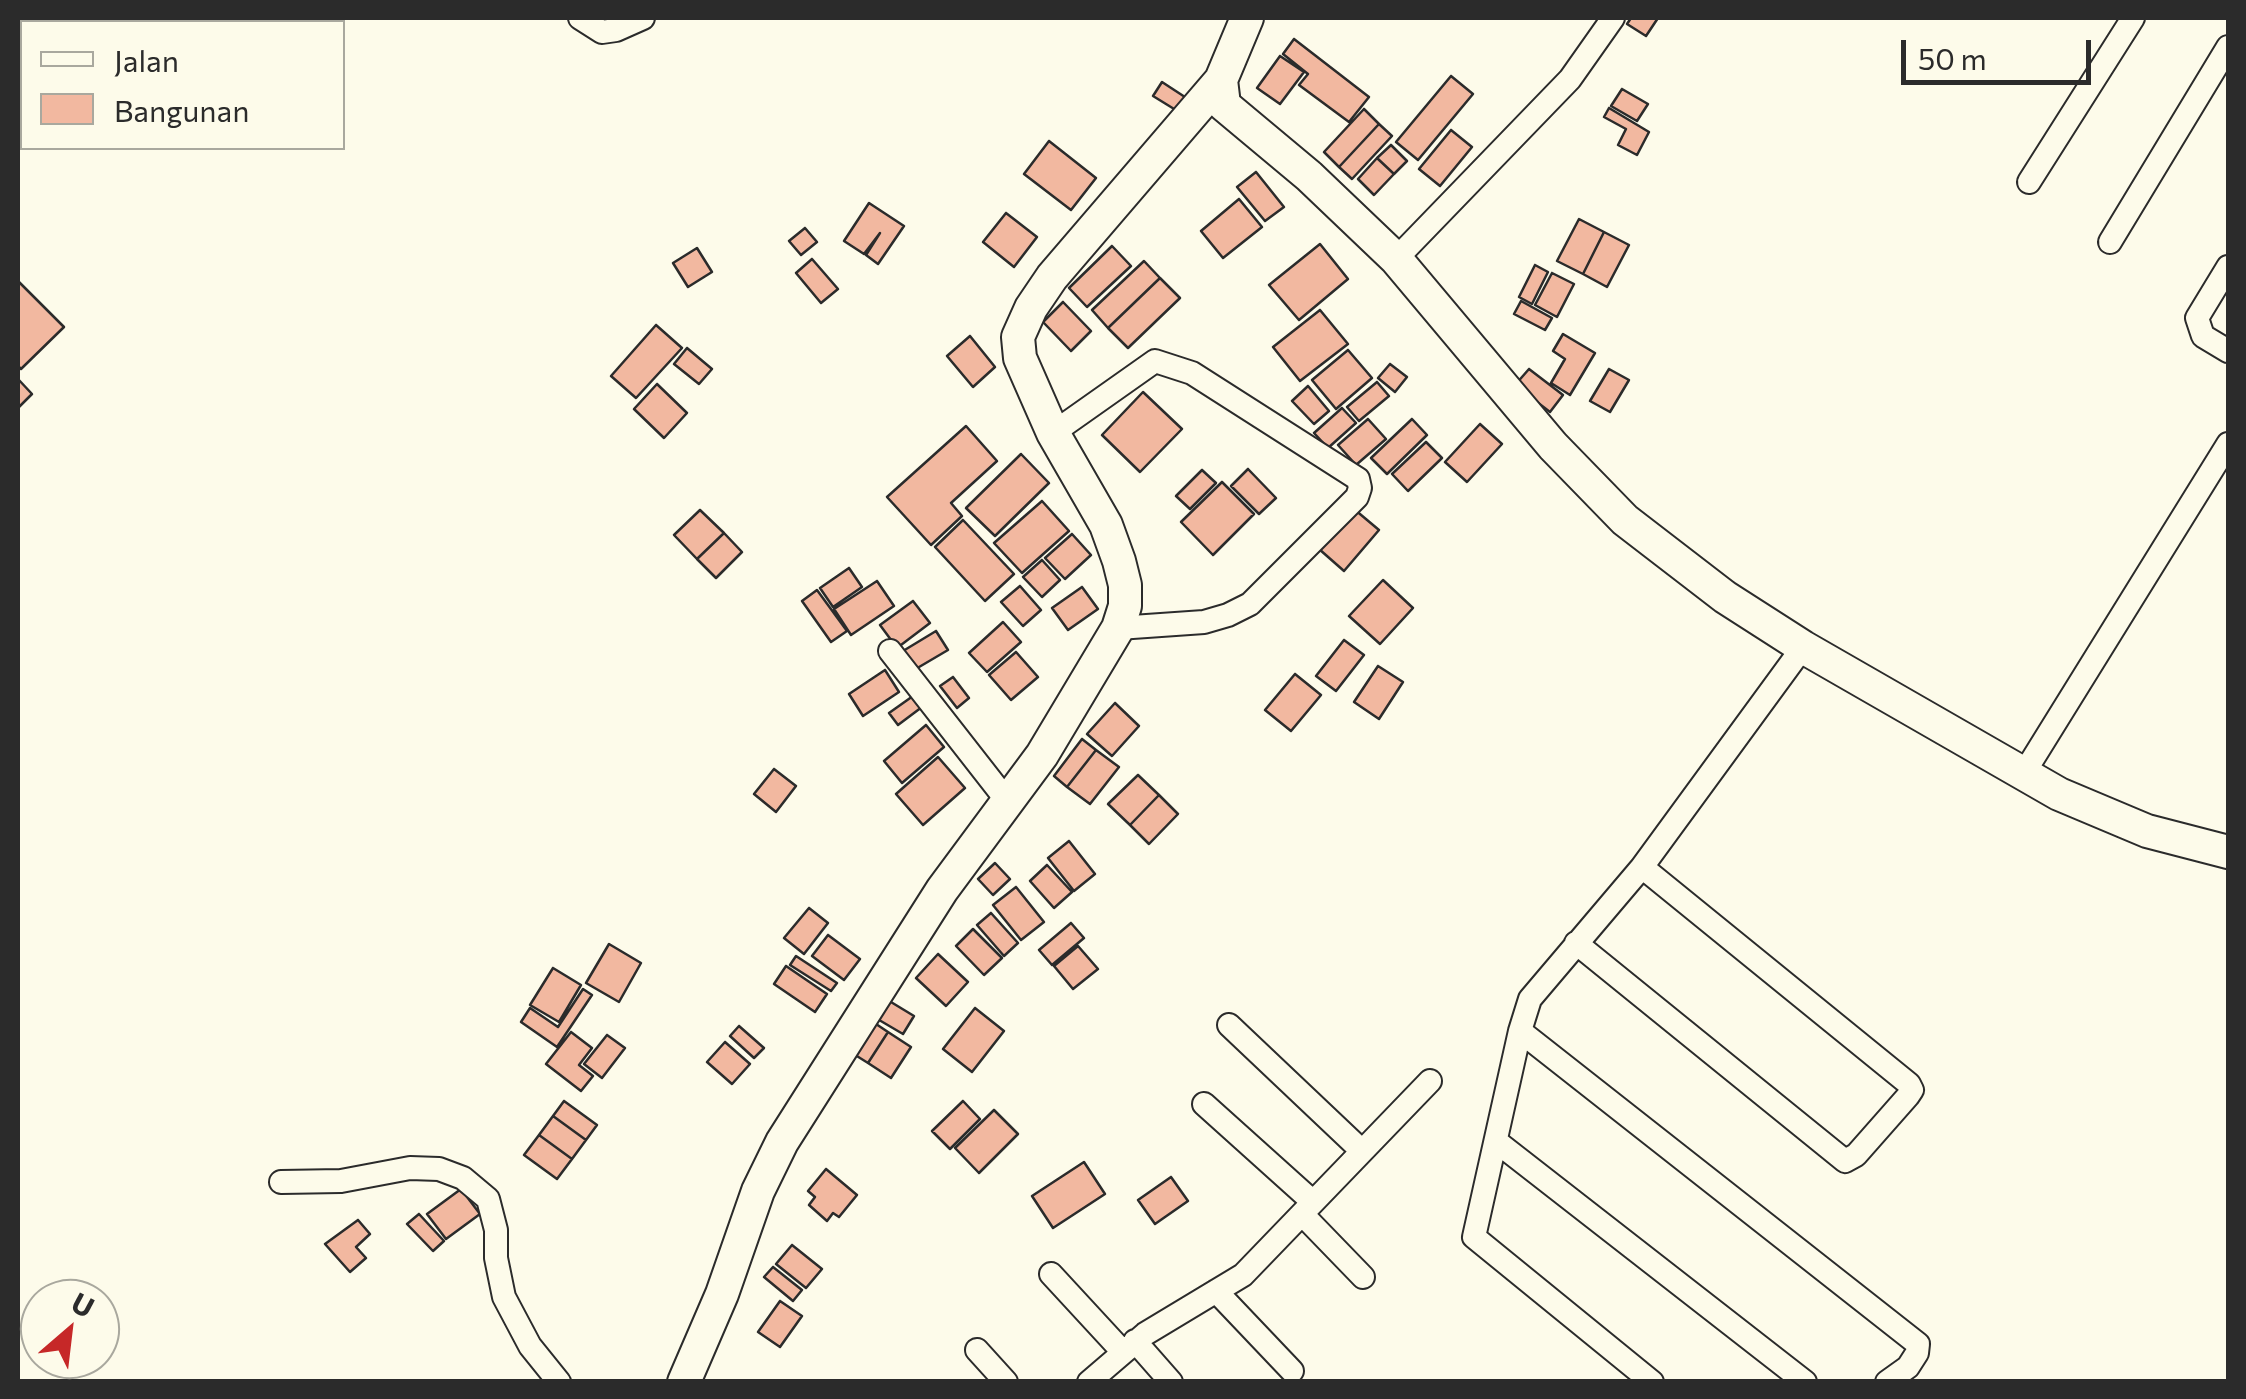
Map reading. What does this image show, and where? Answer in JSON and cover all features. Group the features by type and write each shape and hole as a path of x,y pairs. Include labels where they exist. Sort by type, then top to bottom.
{"street":[{"path":"580,18 602,32 643,18"},
{"path":"684,1382 722,1294 758,1190 782,1142 942,890 1042,755 1118,628 1125,606 1120,561 1106,525 1053,433 1020,358 1018,337 1030,308 1052,277 1222,80 1247,18"},
{"path":"1396,259 1570,79 1613,18"},
{"path":"2029,182 2132,18"},
{"path":"2110,242 2228,47"},
{"path":"1222,80 1224,105 1310,176 1396,259 1553,446 1625,520 1725,597 1803,648 2060,794 2129,824 2228,852"},
{"path":"2228,267 2197,318 2203,336 2228,351"},
{"path":"1053,433 1154,361 1192,373 1358,479 1357,496 1250,604 1228,616 1204,622 1118,628"},
{"path":"2024,773 2228,444"},
{"path":"1652,1382 1474,1237 1530,1000 1642,868 1803,648"},
{"path":"890,651 1008,802"},
{"path":"1576,943 1844,1161 1856,1155 1908,1096 1912,1090 1909,1084 1642,868"},
{"path":"1229,1025 1362,1151"},
{"path":"1520,1031 1918,1344 1918,1352 1908,1367 1887,1382"},
{"path":"1089,1382 1129,1347 1242,1275 1430,1080"},
{"path":"1204,1104 1307,1208 1363,1277"},
{"path":"1497,1142 1804,1382"},
{"path":"281,1182 342,1181 410,1168 439,1169 463,1178 488,1199 504,1296 530,1346 559,1382"},
{"path":"1051,1274 1171,1382"},
{"path":"1216,1291 1292,1372"},
{"path":"977,1350 1006,1382"}],"building":[{"path":"1631,18 1658,18 1646,36 1627,24"},
{"path":"1294,39 1369,97 1349,122 1299,85 1308,74 1283,54"},
{"path":"1280,56 1304,72 1280,104 1257,88"},
{"path":"1451,76 1473,94 1418,160 1396,142"},
{"path":"1162,82 1188,99 1179,112 1153,96"},
{"path":"1622,89 1648,104 1637,121 1611,106"},
{"path":"1609,108 1649,132 1637,155 1618,145 1626,129 1604,117"},
{"path":"1364,109 1379,124 1339,167 1324,152"},
{"path":"1379,124 1392,136 1352,179 1339,167"},
{"path":"1451,130 1472,147 1440,186 1419,169"},
{"path":"1049,141 1096,178 1071,210 1024,174"},
{"path":"1391,145 1407,161 1394,174 1377,158"},
{"path":"1377,158 1394,174 1374,195 1358,179"},
{"path":"1256,172 1284,207 1265,221 1237,187"},
{"path":"1239,199 1262,227 1223,258 1201,231"},
{"path":"869,203 904,226 878,264 866,255 880,233 864,254 844,241"},
{"path":"1006,213 1037,237 1014,267 983,242"},
{"path":"1579,219 1604,232 1583,274 1557,261"},
{"path":"805,228 817,242 801,255 789,241"},
{"path":"1604,232 1629,245 1607,287 1583,274"},
{"path":"1320,244 1348,279 1299,320 1269,285"},
{"path":"1112,246 1131,266 1087,307 1069,288"},
{"path":"697,248 712,272 688,287 673,263"},
{"path":"812,259 838,289 821,303 796,273"},
{"path":"1144,261 1160,278 1108,328 1092,310"},
{"path":"1535,265 1548,272 1532,304 1519,297"},
{"path":"1552,273 1574,284 1557,317 1535,305"},
{"path":"1160,278 1180,298 1128,348 1108,328"},
{"path":"18,281 64,327 21,369 18,366"},
{"path":"1521,301 1552,318 1545,330 1514,314"},
{"path":"1063,302 1091,331 1071,351 1043,322"},
{"path":"1320,310 1348,344 1300,381 1273,347"},
{"path":"656,325 682,348 636,398 611,376"},
{"path":"1563,334 1595,353 1570,395 1551,383 1565,359 1553,351"},
{"path":"970,336 995,367 973,387 947,356"},
{"path":"687,348 712,369 699,384 674,364"},
{"path":"1348,350 1372,378 1336,409 1312,380"},
{"path":"1390,364 1407,377 1395,392 1378,378"},
{"path":"1529,369 1563,395 1550,412 1515,385"},
{"path":"1609,369 1629,380 1610,412 1590,401"},
{"path":"18,379 32,394 18,408"},
{"path":"1377,382 1389,396 1359,421 1347,407"},
{"path":"657,384 687,413 664,438 634,409"},
{"path":"1308,386 1329,411 1314,424 1292,401"},
{"path":"1143,392 1182,429 1140,472 1102,435"},
{"path":"1342,408 1356,423 1328,448 1314,433"},
{"path":"1368,419 1386,439 1356,465 1338,445"},
{"path":"1412,419 1427,435 1387,474 1371,458"},
{"path":"1480,424 1502,444 1467,482 1445,462"},
{"path":"966,426 997,461 951,503 962,516 931,545 887,497"},
{"path":"1426,442 1442,458 1408,491 1392,474"},
{"path":"1021,454 1049,483 995,536 966,508"},
{"path":"1248,469 1276,498 1259,514 1231,486"},
{"path":"1202,470 1216,483 1190,509 1176,496"},
{"path":"1222,482 1254,514 1213,555 1181,522"},
{"path":"1042,501 1069,531 1022,573 994,543"},
{"path":"1354,509 1379,530 1344,571 1319,549"},
{"path":"700,510 724,533 697,559 674,535"},
{"path":"963,520 1014,574 985,601 935,547"},
{"path":"724,533 742,552 716,578 697,559"},
{"path":"1072,534 1091,555 1065,579 1045,558"},
{"path":"1042,560 1060,580 1042,597 1023,577"},
{"path":"849,568 862,587 833,607 820,588"},
{"path":"1383,580 1413,608 1380,644 1349,616"},
{"path":"877,581 894,606 851,635 834,609"},
{"path":"1020,586 1041,610 1023,626 1001,602"},
{"path":"1082,587 1098,609 1068,630 1052,608"},
{"path":"817,590 847,631 831,642 802,601"},
{"path":"913,601 930,623 897,648 880,625"},
{"path":"1003,622 1021,642 987,672 969,653"},
{"path":"936,631 948,650 914,670 903,651"},
{"path":"1344,640 1364,655 1336,691 1316,676"},
{"path":"1016,652 1038,677 1011,700 989,675"},
{"path":"1378,666 1403,682 1379,719 1354,702"},
{"path":"885,670 899,692 863,716 849,694"},
{"path":"1295,674 1321,695 1291,731 1265,710"},
{"path":"953,677 969,698 957,708 940,686"},
{"path":"913,696 922,707 898,725 889,713"},
{"path":"1115,703 1139,726 1112,756 1087,734"},
{"path":"926,725 944,747 902,783 884,761"},
{"path":"1082,739 1096,750 1067,787 1054,776"},
{"path":"1096,750 1119,767 1090,804 1067,787"},
{"path":"938,757 965,788 923,825 896,794"},
{"path":"774,769 796,786 776,812 754,794"},
{"path":"1138,775 1159,795 1130,825 1108,804"},
{"path":"1159,795 1178,814 1149,844 1130,825"},
{"path":"1069,841 1095,874 1074,891 1048,858"},
{"path":"995,863 1010,879 993,895 978,879"},
{"path":"1047,865 1072,892 1054,908 1030,881"},
{"path":"1016,887 1044,922 1021,940 993,905"},
{"path":"809,908 828,923 804,954 784,938"},
{"path":"991,913 1018,943 1004,956 977,925"},
{"path":"1071,923 1084,938 1052,965 1039,950"},
{"path":"973,929 1002,958 984,975 956,946"},
{"path":"828,935 860,959 844,980 812,956"},
{"path":"609,944 641,963 619,1002 586,983"},
{"path":"1078,946 1098,969 1073,989 1054,966"},
{"path":"938,954 968,982 946,1006 916,978"},
{"path":"796,956 837,983 831,991 790,965"},
{"path":"786,966 827,994 815,1012 774,984"},
{"path":"553,968 581,985 559,1022 530,1005"},
{"path":"583,989 592,995 557,1047 521,1022 530,1008 558,1027"},
{"path":"886,999 914,1016 903,1034 874,1017"},
{"path":"975,1008 1004,1031 972,1072 943,1049"},
{"path":"873,1022 888,1032 868,1063 852,1053"},
{"path":"739,1026 764,1048 754,1058 730,1036"},
{"path":"571,1032 592,1048 579,1065 593,1076 581,1091 546,1064"},
{"path":"888,1032 911,1047 891,1078 868,1063"},
{"path":"607,1035 625,1048 602,1078 584,1064"},
{"path":"725,1042 750,1064 732,1084 707,1062"},
{"path":"564,1101 597,1125 586,1140 553,1116"},
{"path":"963,1101 980,1119 950,1149 932,1131"},
{"path":"994,1110 1018,1134 979,1173 955,1148"},
{"path":"553,1116 586,1140 572,1159 539,1135"},
{"path":"539,1135 572,1159 557,1179 524,1155"},
{"path":"1084,1162 1105,1194 1053,1228 1032,1196"},
{"path":"826,1169 857,1195 839,1217 833,1213 827,1221 809,1205 815,1197 808,1191"},
{"path":"1171,1177 1188,1201 1155,1224 1138,1200"},
{"path":"461,1189 480,1214 446,1239 427,1214"},
{"path":"419,1214 444,1241 433,1251 407,1224"},
{"path":"358,1220 370,1234 356,1247 366,1258 350,1272 325,1244"},
{"path":"792,1245 822,1269 806,1288 776,1264"},
{"path":"773,1267 802,1290 793,1301 764,1277"},
{"path":"780,1301 802,1316 780,1347 758,1332"}]}
